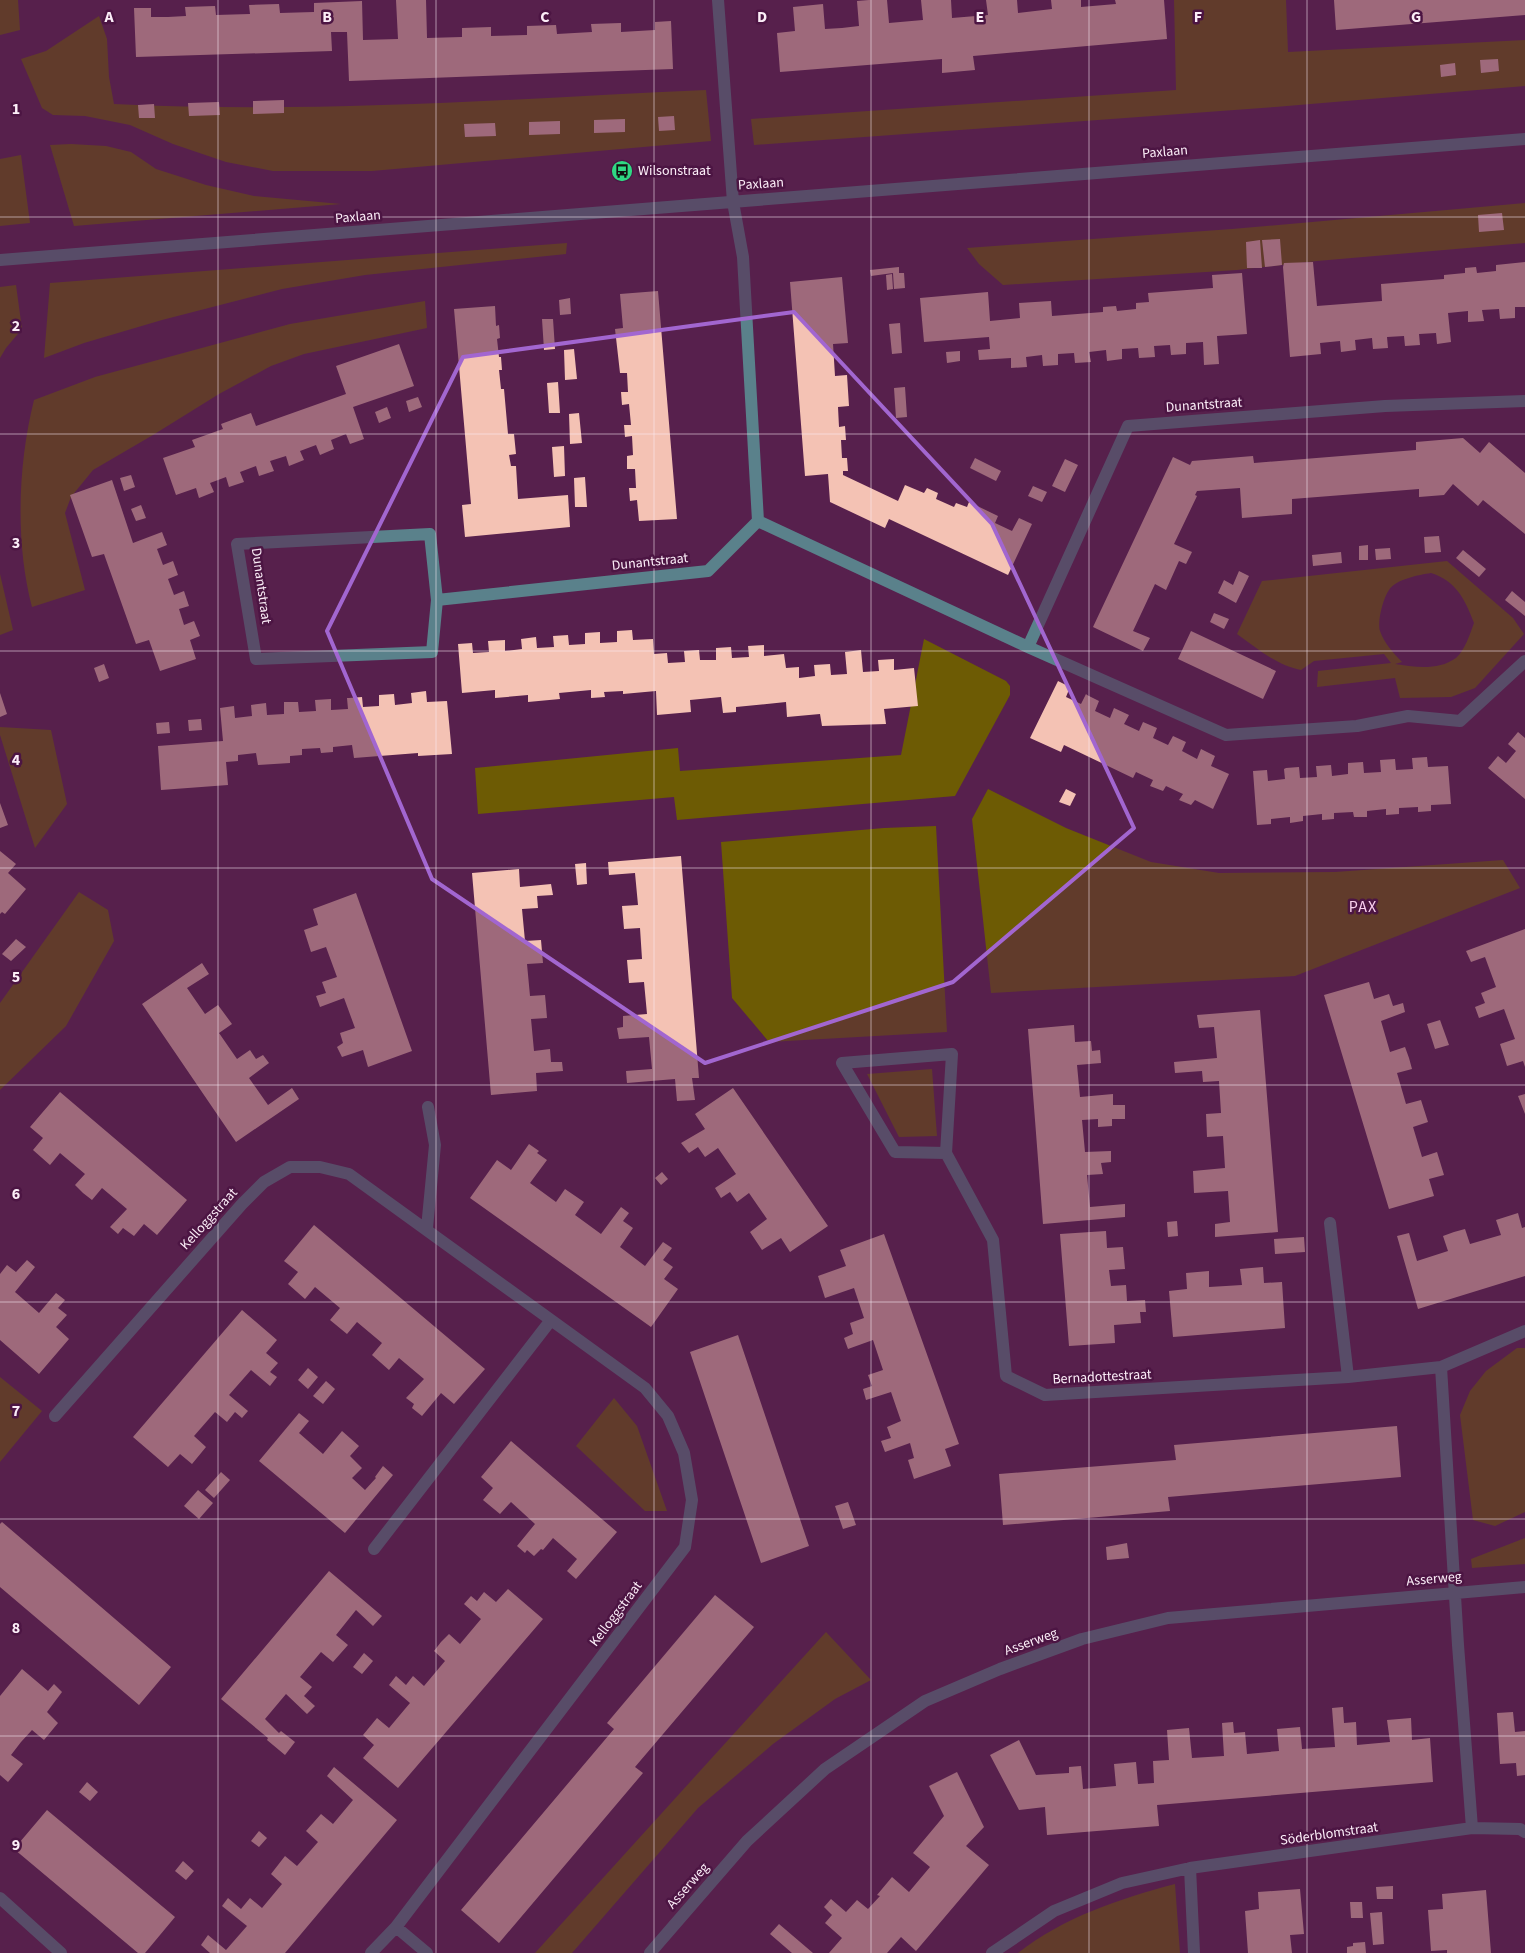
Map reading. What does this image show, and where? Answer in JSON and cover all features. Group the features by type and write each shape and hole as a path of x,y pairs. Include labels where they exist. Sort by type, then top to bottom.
{"street":[{"path":"718,0 733,202 743,256 758,521 1028,647 1226,735 1356,726 1408,716 1460,721 1525,661"},
{"name":"Paxlaan","path":"0,260 1525,139"},
{"name":"Dunantstraat","path":"1028,647 1128,426 1385,406 1525,401"},
{"name":"Dunantstraat","path":"436,600 708,571 758,521"},
{"name":"Dunantstraat","path":"430,534 436,600 432,652 256,658 237,544 430,534"},
{"path":"952,1054 946,1153 895,1152 842,1063 952,1054"},
{"path":"427,1228 435,1145 428,1107"},
{"name":"Bernadottestraat","path":"946,1153 993,1240 1006,1376 1045,1395 1348,1377 1441,1367 1525,1331"},
{"name":"Kelloggstraat","path":"55,1416 242,1204 264,1182 290,1167 320,1167 349,1174 427,1228 645,1388 668,1416 684,1453 692,1500 685,1547 396,1928 371,1953"},
{"path":"1330,1223 1348,1377"},
{"path":"374,1549 551,1320"},
{"path":"1441,1367 1472,1828"},
{"name":"Asserweg","path":"650,1953 747,1842 818,1776 925,1701 1000,1669 1082,1639 1168,1618 1525,1587"},
{"name":"Söderblomstraat","path":"992,1953 1054,1911 1122,1883 1190,1868 1472,1828 1520,1829 1525,1832"},
{"path":"1190,1868 1194,1953"},
{"path":"0,1898 61,1953"},
{"path":"396,1928 427,1953"}],"highlighted area":[{"path":"794,312 992,524 1134,828 953,982 705,1063 432,879 327,631 463,357"}],"shaded area":[{"path":"0,0 18,0 20,30 0,35"},
{"path":"1174,0 1286,0 1288,52 1525,40 1525,86 1275,107 754,145 751,119 1176,90"},
{"path":"99,16 107,39 109,77 114,104 188,107 336,106 706,90 711,141 372,171 273,171 226,162 173,144 130,125 85,116 53,115 42,108 21,59 46,51"},
{"path":"50,145 106,146 131,152 156,169 206,185 254,196 341,204 74,226"},
{"path":"21,155 30,223 0,226 0,159"},
{"path":"1525,203 1525,243 1237,270 1003,285 979,264 967,248 1232,229"},
{"path":"567,243 566,254 365,275 282,289 162,320 84,343 44,358 50,283"},
{"path":"16,285 22,329 0,358 0,287"},
{"path":"425,301 427,328 304,354 271,366 219,394 93,470 71,497 65,513 85,590 32,607 23,556 21,503 25,450 34,400 95,377 290,324"},
{"path":"1447,561 1513,618 1524,634 1475,688 1451,697 1400,698 1395,678 1317,687 1318,671 1391,663 1384,654 1314,661 1301,670 1292,668 1268,656 1237,634 1262,581","holes":["1431,573 1440,576 1458,592 1467,606 1474,623 1465,646 1456,658 1442,665 1426,667 1395,664 1402,662 1387,644 1379,627 1381,610 1389,590 1392,586 1408,578"]},
{"path":"0,574 13,630 0,635"},
{"path":"924,639 1006,681 1010,686 1010,695 955,796 677,820 674,797 478,814 475,768 678,748 680,771 901,755"},
{"path":"0,727 51,730 67,804 35,848 0,735"},
{"path":"988,789 1066,828 1151,862 1219,873 1335,872 1503,860 1520,888 1295,976 991,993 972,819"},
{"path":"936,826 947,1032 769,1042 732,998 721,842 884,828"},
{"path":"79,892 108,910 114,941 66,1026 0,1090 0,1003"},
{"path":"932,1069 937,1136 899,1137 867,1074"},
{"path":"1517,1348 1525,1348 1525,1512 1495,1526 1473,1520 1460,1415 1470,1391 1486,1371"},
{"path":"0,1377 42,1411 0,1462"},
{"path":"614,1398 637,1426 667,1511 645,1511 576,1446"},
{"path":"1525,1538 1525,1564 1472,1568 1471,1559"},
{"path":"826,1632 871,1680 835,1699 773,1744 698,1808 572,1953 535,1953"},
{"path":"1175,1884 1180,1953 1018,1953 1036,1940 1073,1919 1133,1896"}],"building":[{"path":"396,0 426,0 427,38 462,37 462,28 491,27 491,36 527,35 527,26 556,25 557,34 592,32 591,24 621,23 621,32 655,30 655,22 671,21 673,69 349,81 347,32 331,32 332,51 136,57 134,8 151,8 151,17 168,17 186,16 185,7 215,6 216,15 250,14 249,5 279,4 280,13 314,12 314,3 362,1 363,40 398,39"},
{"path":"887,0 889,23 923,20 921,0 951,0 952,18 988,15 986,0 1017,0 1018,13 1052,9 1051,0 1081,0 1081,7 1116,4 1115,0 1164,0 1167,39 973,56 975,70 942,73 942,59 780,72 777,33 795,31 793,7 823,4 825,29 842,28 859,26 857,1"},
{"path":"1334,0 1525,0 1525,15 1336,30"},
{"path":"1498,59 1499,71 1481,73 1480,60"},
{"path":"1455,63 1456,75 1441,77 1440,65"},
{"path":"284,100 284,113 253,114 253,101"},
{"path":"219,102 220,115 189,116 188,103"},
{"path":"154,104 155,118 139,118 138,105"},
{"path":"674,116 675,130 659,131 658,117"},
{"path":"625,119 625,132 594,133 594,120"},
{"path":"560,121 560,134 529,135 529,122"},
{"path":"495,123 496,136 465,137 464,124"},
{"path":"1502,213 1504,230 1479,232 1478,215"},
{"path":"1280,239 1282,265 1265,267 1262,240"},
{"path":"1260,240 1262,268 1247,268 1246,242"},
{"path":"1313,262 1317,306 1382,301 1381,284 1444,279 1444,275 1465,273 1465,268 1476,267 1477,273 1496,271 1496,265 1525,262 1525,307 1515,307 1515,318 1500,319 1499,309 1482,310 1484,321 1468,322 1468,311 1448,313 1451,342 1437,344 1436,333 1419,334 1420,345 1405,346 1404,336 1387,337 1388,348 1373,349 1372,338 1355,340 1356,350 1341,352 1340,341 1320,343 1321,354 1290,357 1283,267 1284,263"},
{"path":"899,267 899,273 904,273 905,288 894,289 893,273 871,276 870,270"},
{"path":"1242,273 1247,334 1217,336 1219,364 1204,365 1203,342 1186,343 1186,354 1171,355 1170,345 1154,346 1155,357 1139,358 1138,348 1122,349 1122,359 1107,361 1106,350 1089,352 1091,362 1075,363 1074,353 1058,354 1058,365 1043,366 1042,355 1026,357 1027,367 1011,368 1011,358 979,360 978,350 990,349 989,337 924,342 920,298 988,292 990,321 1020,318 1019,303 1051,301 1052,316 1103,312 1103,307 1116,306 1117,311 1136,309 1136,303 1149,302 1148,293 1213,288 1212,275"},
{"path":"892,274 893,289 887,290 886,275"},
{"path":"842,277 848,343 833,344 835,376 847,375 849,406 838,407 839,427 845,426 846,440 841,440 842,458 847,458 848,471 843,471 843,475 898,501 905,485 924,493 927,488 938,493 936,499 954,507 956,503 967,507 969,502 998,516 995,523 1012,531 1019,518 1032,524 1008,575 889,519 885,528 830,502 828,474 805,476 790,282"},
{"path":"658,291 677,519 639,521 637,500 630,501 629,488 636,488 635,469 627,469 627,456 633,455 632,436 625,437 624,425 631,425 629,404 622,405 621,392 628,392 627,373 620,373 615,329 623,328 620,294"},
{"path":"570,298 571,314 560,315 559,300"},
{"path":"495,306 496,326 499,325 500,338 497,339 499,357 501,357 502,370 499,370 501,389 504,389 508,434 514,434 516,454 509,455 511,466 516,466 518,499 568,495 570,527 465,537 462,505 471,504 454,309"},
{"path":"542,319 553,319 555,349 544,350"},
{"path":"900,323 902,353 892,354 889,324"},
{"path":"399,344 414,386 353,407 364,439 350,444 346,434 331,440 334,449 320,455 316,445 300,451 304,460 289,466 286,456 270,461 274,471 259,476 256,466 240,472 244,482 229,487 226,477 210,483 214,492 199,498 196,488 176,495 163,458 195,447 192,440 223,429 221,424 251,413 256,426 346,394 336,366"},
{"path":"574,349 577,379 565,380 564,350"},
{"path":"960,351 960,361 947,363 946,352"},
{"path":"558,382 560,413 549,413 547,383"},
{"path":"905,387 907,417 896,418 894,388"},
{"path":"418,397 422,407 409,412 406,401"},
{"path":"387,407 391,418 379,423 375,412"},
{"path":"579,413 582,443 570,444 569,414"},
{"path":"1463,438 1480,453 1489,442 1525,473 1525,534 1483,500 1478,506 1453,484 1444,495 1419,497 1419,489 1292,499 1292,514 1242,518 1240,488 1197,491 1195,495 1197,496 1174,544 1192,552 1186,564 1179,561 1166,590 1155,584 1133,631 1150,638 1143,651 1093,627 1173,457 1190,465 1192,461 1253,456 1254,463 1416,450 1416,442"},
{"path":"564,446 565,476 554,477 552,447"},
{"path":"975,458 1001,471 996,481 970,468"},
{"path":"1065,459 1078,465 1065,492 1052,486"},
{"path":"131,475 135,487 124,491 120,478"},
{"path":"585,477 587,507 575,507 574,478"},
{"path":"112,480 133,543 162,532 167,545 157,549 163,565 173,561 178,575 168,579 174,595 184,591 189,606 179,609 184,625 194,621 200,636 190,640 196,659 160,671 149,640 136,644 104,554 92,557 70,495"},
{"path":"1033,486 1047,492 1042,502 1028,496"},
{"path":"141,505 146,518 136,521 131,509"},
{"path":"1439,536 1441,552 1425,553 1424,537"},
{"path":"1368,545 1368,560 1359,560 1359,546"},
{"path":"1390,548 1391,559 1376,560 1375,549"},
{"path":"1463,550 1486,569 1479,577 1456,558"},
{"path":"1341,552 1342,563 1313,566 1312,555"},
{"path":"1239,571 1249,576 1236,603 1218,593 1224,580 1233,585"},
{"path":"1512,591 1525,602 1525,616 1505,600"},
{"path":"1214,613 1229,619 1224,629 1210,622"},
{"path":"632,630 633,640 653,639 654,654 667,653 668,663 685,662 684,651 699,650 700,660 716,660 716,648 731,647 732,658 749,657 748,646 764,645 764,656 784,654 786,668 799,667 799,678 815,676 814,665 830,664 831,675 847,674 845,652 861,650 863,672 879,671 878,660 894,659 894,670 914,668 918,706 884,709 886,724 822,726 820,714 787,717 786,702 736,707 736,712 723,713 721,697 690,700 691,712 657,715 656,691 623,694 623,691 604,692 605,697 591,698 591,690 559,693 560,699 528,702 528,695 495,698 495,690 462,693 458,644 472,643 473,653 489,652 488,641 505,640 505,651 522,649 521,639 536,637 537,648 554,647 553,636 568,635 569,645 585,644 585,633 600,632 600,643 617,642 617,631"},
{"path":"1191,631 1276,671 1263,699 1178,659"},
{"path":"104,664 109,678 99,682 94,668"},
{"path":"1058,681 1070,687 1066,697 1081,704 1086,694 1099,701 1095,711 1110,718 1114,708 1129,715 1124,724 1139,731 1143,722 1157,728 1153,738 1168,745 1173,736 1186,742 1182,751 1197,759 1201,749 1215,756 1211,766 1229,774 1213,809 1195,800 1191,805 1179,800 1183,794 1166,786 1163,791 1150,786 1153,780 1136,772 1133,778 1064,745 1061,752 1030,738"},
{"path":"426,691 427,702 447,701 452,754 418,756 418,753 354,758 352,745 333,747 333,752 321,753 320,748 302,749 302,755 290,756 290,763 258,765 256,753 238,755 238,761 226,762 228,785 161,790 158,746 223,741 220,708 234,706 235,718 252,716 251,705 266,703 267,715 284,714 284,702 298,702 299,712 316,711 315,700 331,699 331,710 348,709 347,698 362,697 363,707 379,706 379,695 394,694 395,705 412,703 411,693"},
{"path":"0,693 7,714 0,717"},
{"path":"201,719 202,730 189,731 188,720"},
{"path":"169,722 170,733 157,734 156,723"},
{"path":"1518,732 1525,738 1525,799 1488,768 1498,756 1506,763 1516,751 1508,744"},
{"path":"1427,757 1428,767 1448,766 1451,804 1431,805 1431,811 1418,812 1418,807 1399,808 1399,814 1386,815 1386,809 1367,811 1367,817 1354,817 1353,812 1334,813 1334,819 1322,820 1322,814 1303,816 1303,821 1290,823 1290,817 1271,819 1271,824 1257,825 1253,771 1267,770 1268,781 1285,779 1284,769 1286,768 1299,767 1300,778 1317,777 1316,766 1331,765 1332,776 1348,774 1348,763 1363,762 1364,773 1381,772 1380,760 1395,759 1396,770 1413,769 1412,758"},
{"path":"1066,789 1076,794 1070,806 1059,802"},
{"path":"0,803 8,825 0,828"},
{"path":"0,851 16,864 8,873 26,889 5,914 2,912 0,914"},
{"path":"681,856 699,1078 692,1078 695,1100 677,1101 675,1079 627,1083 626,1071 652,1069 649,1037 619,1039 617,1028 623,1027 623,1016 647,1014 644,982 629,983 627,960 642,959 640,928 624,929 622,906 638,905 635,873 609,875 608,862"},
{"path":"586,863 587,884 577,885 575,864"},
{"path":"519,869 520,887 551,884 553,895 537,896 538,908 522,909 525,941 541,940 543,963 527,964 530,996 545,995 547,1018 531,1019 534,1051 550,1049 551,1062 562,1062 563,1071 536,1073 537,1091 491,1095 472,873"},
{"path":"356,893 412,1051 368,1067 363,1050 342,1057 337,1047 343,1043 340,1033 355,1028 344,998 320,1007 316,996 326,993 322,982 337,977 326,947 311,952 304,930 318,925 313,909"},
{"path":"1525,929 1525,1067 1523,1061 1507,1066 1500,1044 1515,1039 1504,1009 1479,1018 1475,1007 1485,1003 1481,993 1496,987 1485,957 1471,962 1466,951"},
{"path":"16,939 26,947 11,961 2,954"},
{"path":"202,963 209,974 187,988 205,1014 218,1005 232,1024 219,1033 237,1059 250,1050 256,1059 263,1055 269,1063 249,1078 268,1105 292,1088 299,1099 236,1142 142,1004"},
{"path":"1369,982 1374,999 1389,994 1393,1006 1403,1003 1405,1012 1381,1021 1390,1052 1405,1047 1409,1058 1412,1069 1397,1073 1406,1104 1421,1100 1428,1122 1413,1127 1422,1157 1437,1152 1444,1175 1429,1179 1434,1196 1389,1209 1324,995"},
{"path":"1260,1010 1278,1232 1215,1237 1215,1224 1230,1222 1228,1191 1194,1193 1193,1171 1225,1168 1223,1136 1207,1137 1206,1114 1221,1113 1219,1081 1203,1082 1202,1071 1175,1073 1174,1062 1217,1058 1214,1027 1199,1028 1197,1015"},
{"path":"1440,1020 1449,1045 1435,1049 1427,1024"},
{"path":"1074,1025 1075,1042 1091,1041 1092,1051 1100,1050 1101,1063 1077,1065 1080,1097 1113,1094 1113,1105 1125,1105 1125,1119 1112,1119 1112,1126 1098,1127 1098,1119 1082,1120 1085,1152 1111,1151 1111,1162 1101,1163 1103,1174 1087,1175 1090,1207 1125,1204 1125,1217 1043,1224 1028,1029"},
{"path":"733,1088 828,1226 790,1252 781,1238 762,1250 750,1232 767,1219 749,1193 737,1202 730,1192 721,1198 715,1188 736,1174 718,1148 705,1157 698,1147 689,1153 681,1143 705,1129 695,1114"},
{"path":"60,1092 187,1200 157,1235 144,1224 134,1236 123,1228 118,1234 110,1227 127,1209 102,1188 92,1200 83,1193 75,1185 85,1174 60,1153 50,1165 33,1150 43,1138 30,1127"},
{"path":"1525,1094 1525,1114 1518,1096"},
{"path":"529,1144 547,1160 530,1183 556,1202 565,1189 584,1202 575,1215 601,1234 621,1207 629,1213 623,1221 633,1228 620,1247 645,1266 663,1242 672,1248 663,1260 673,1267 664,1279 678,1289 651,1327 470,1198 497,1160 511,1170"},
{"path":"662,1172 668,1179 661,1185 655,1178"},
{"path":"1518,1213 1522,1228 1525,1227 1525,1276 1418,1309 1397,1236 1409,1233 1417,1261 1448,1251 1443,1236 1454,1232 1465,1229 1470,1244 1501,1235 1496,1220"},
{"path":"1177,1221 1178,1236 1168,1237 1167,1222"},
{"path":"314,1225 485,1369 454,1404 441,1393 422,1416 412,1408 414,1404 406,1398 424,1379 399,1358 389,1370 372,1355 382,1343 357,1322 347,1334 330,1320 340,1308 315,1287 305,1299 288,1284 298,1272 284,1261"},
{"path":"1106,1231 1107,1248 1123,1247 1125,1269 1109,1270 1111,1286 1126,1285 1127,1301 1145,1300 1146,1312 1140,1312 1141,1323 1114,1325 1115,1343 1069,1346 1060,1234"},
{"path":"884,1234 959,1444 945,1449 951,1466 914,1479 908,1460 914,1458 910,1443 885,1452 881,1441 891,1438 887,1427 901,1421 891,1392 866,1400 863,1389 872,1386 868,1375 883,1370 873,1340 848,1349 844,1338 853,1334 850,1323 864,1318 854,1288 825,1298 818,1276 846,1266 840,1250"},
{"path":"1304,1237 1305,1252 1275,1254 1274,1239"},
{"path":"27,1260 35,1267 15,1292 39,1313 56,1293 65,1300 58,1308 67,1315 56,1327 69,1339 39,1374 0,1340 0,1274 7,1265 16,1272"},
{"path":"1263,1267 1264,1283 1282,1282 1285,1328 1173,1337 1169,1291 1187,1289 1186,1273 1209,1271 1209,1287 1242,1285 1240,1269"},
{"path":"242,1310 277,1340 266,1353 278,1363 270,1372 277,1377 270,1386 251,1370 229,1395 248,1411 242,1418 235,1412 227,1422 215,1412 194,1436 206,1447 192,1464 180,1454 168,1467 133,1437"},
{"path":"738,1335 809,1546 761,1563 690,1352"},
{"path":"308,1368 318,1377 308,1389 298,1380"},
{"path":"326,1381 335,1389 323,1404 313,1396"},
{"path":"299,1413 309,1421 299,1433 323,1454 342,1431 359,1446 350,1456 362,1468 352,1478 365,1490 376,1478 383,1466 393,1475 345,1533 259,1461"},
{"path":"1397,1426 1401,1477 1168,1497 1170,1511 1003,1525 999,1474 1176,1460 1174,1445"},
{"path":"511,1441 617,1532 576,1579 567,1571 577,1559 553,1538 543,1550 541,1549 534,1556 527,1550 525,1553 517,1546 535,1524 511,1502 500,1514 483,1500 493,1488 481,1477"},
{"path":"221,1472 230,1480 214,1498 205,1490"},
{"path":"198,1490 213,1503 199,1519 184,1506"},
{"path":"848,1502 856,1525 843,1529 835,1506"},
{"path":"2,1522 171,1667 139,1705 0,1587 0,1524"},
{"path":"1127,1543 1129,1558 1107,1560 1106,1547"},
{"path":"329,1571 382,1616 373,1626 356,1610 336,1635 348,1645 333,1662 321,1652 300,1677 312,1687 304,1696 315,1706 307,1714 286,1694 265,1719 279,1733 281,1731 295,1742 285,1755 267,1740 268,1738 221,1699"},
{"path":"508,1589 543,1619 398,1788 363,1758 374,1745 363,1735 377,1718 389,1728 410,1703 389,1685 396,1676 406,1685 413,1676 424,1686 445,1661 434,1651 441,1642 449,1634 460,1644 481,1619 464,1604 471,1596 477,1601 484,1592 496,1602"},
{"path":"715,1595 754,1627 635,1767 643,1773 499,1943 461,1910 614,1729 607,1723"},
{"path":"364,1653 373,1661 362,1674 353,1667"},
{"path":"22,1669 48,1691 54,1684 62,1692 47,1712 58,1723 44,1740 32,1730 21,1742 11,1755 23,1764 8,1782 0,1775 0,1696"},
{"path":"1343,1707 1344,1723 1356,1722 1357,1745 1390,1742 1387,1720 1411,1718 1412,1740 1430,1738 1433,1782 1157,1805 1159,1826 1047,1835 1045,1807 1019,1810 990,1755 1019,1740 1036,1775 1069,1773 1069,1767 1081,1766 1083,1789 1116,1786 1114,1764 1136,1762 1138,1784 1154,1783 1153,1761 1169,1760 1167,1730 1189,1728 1192,1758 1224,1756 1222,1723 1233,1722 1234,1733 1245,1732 1247,1754 1279,1751 1277,1729 1300,1727 1302,1749 1335,1747 1332,1708"},
{"path":"1513,1712 1515,1732 1525,1731 1525,1775 1517,1776 1516,1763 1500,1764 1497,1713"},
{"path":"334,1767 397,1820 285,1953 210,1953 201,1945 208,1935 226,1950 247,1926 222,1906 228,1898 241,1909 250,1898 262,1908 282,1884 271,1874 285,1856 297,1866 318,1842 306,1831 321,1814 333,1824 353,1800 327,1776"},
{"path":"957,1772 984,1827 966,1846 989,1865 916,1951 901,1937 887,1953 829,1953 842,1938 825,1923 832,1915 824,1907 831,1899 846,1912 857,1900 868,1909 880,1896 877,1895 892,1877 909,1892 930,1867 913,1853 944,1816 929,1786"},
{"path":"87,1782 98,1792 90,1801 79,1792"},
{"path":"47,1810 175,1917 145,1953 138,1953 14,1849"},
{"path":"259,1831 267,1838 259,1847 251,1841"},
{"path":"183,1861 194,1871 186,1880 175,1871"},
{"path":"1393,1886 1393,1899 1377,1899 1376,1887"},
{"path":"1300,1889 1304,1934 1290,1935 1292,1953 1248,1953 1245,1911 1259,1909 1258,1892"},
{"path":"1486,1890 1491,1953 1447,1953 1447,1950 1431,1951 1428,1910 1443,1909 1442,1894"},
{"path":"1350,1902 1362,1902 1363,1918 1351,1918"},
{"path":"1382,1912 1384,1944 1373,1945 1370,1913"},
{"path":"779,1924 813,1953 792,1953 770,1934"},
{"path":"1365,1942 1366,1953 1347,1953 1347,1947 1353,1946 1353,1943"}],"place":[{"name":"Wilsonstraat","path":"622,171"}],"district":[{"name":"PAX","path":"1363,907"}]}
